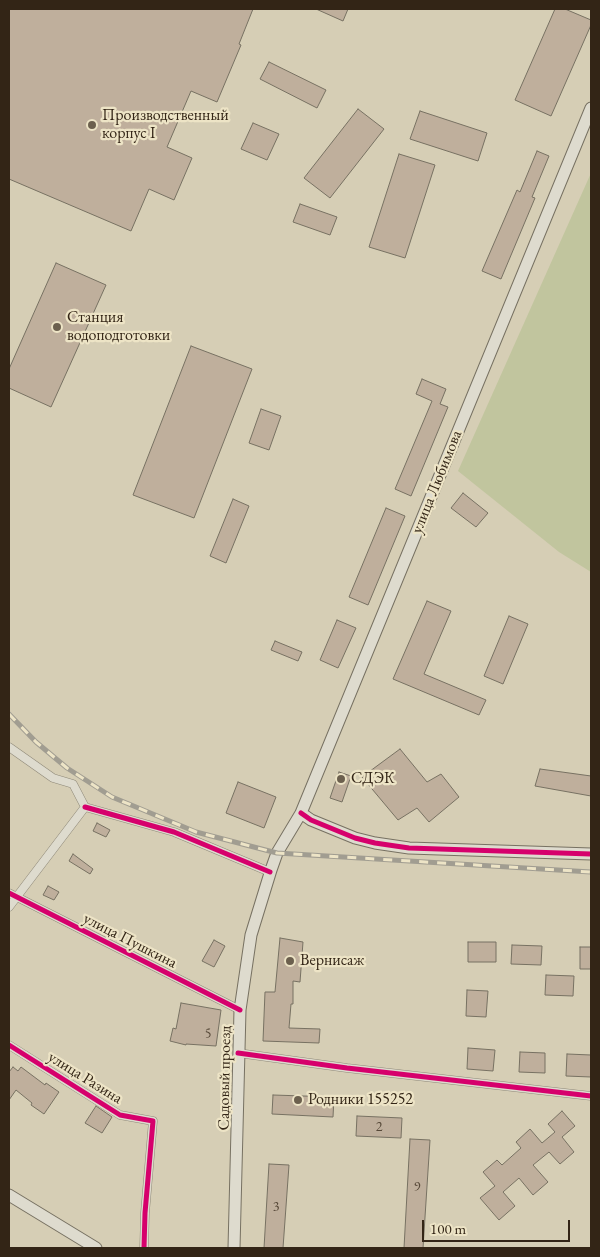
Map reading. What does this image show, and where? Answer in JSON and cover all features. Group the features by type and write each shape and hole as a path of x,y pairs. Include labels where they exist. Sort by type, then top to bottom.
{"main road":[{"name":"улица Любимова","path":"277,853 301,813 591,108"},
{"path":"301,813 325,826 355,838 409,848 591,854"},
{"name":"Садовый проезд","path":"234,1248 240,1010 251,935 277,853"},
{"path":"9,1195 96,1248"}],"street":[{"path":"9,747 53,778 73,784 85,807 174,832 270,872"},
{"path":"9,907 12,895 85,807"},
{"name":"улица Пушкина","path":"12,895 240,1010"},
{"name":"улица Разина","path":"9,1045 120,1115 153,1121 144,1248"},
{"path":"238,1052 347,1068 591,1096"}],"green space":[{"path":"591,173 591,572 559,552 458,471"}],"building":[{"name":"Производственный корпус I","path":"9,9 253,9 239,44 241,45 217,102 191,91 167,147 192,158 174,200 149,189 131,231 9,179"},
{"path":"316,9 348,9 343,21"},
{"path":"555,9 565,9 591,20 591,25 551,116 515,100"},
{"path":"269,62 326,90 317,108 260,79"},
{"path":"358,109 384,129 330,198 304,178"},
{"path":"420,111 487,133 478,161 410,139"},
{"path":"253,123 279,134 267,160 241,149"},
{"path":"537,151 549,156 532,197 535,198 501,279 482,271 517,190 520,192"},
{"path":"399,154 435,165 405,258 369,247"},
{"path":"300,204 337,217 330,235 293,222"},
{"name":"Станция водоподготовки","path":"56,263 106,285 51,407 9,388 9,369"},
{"path":"191,346 252,369 194,518 133,495"},
{"path":"422,379 446,389 440,404 448,407 411,496 395,489 432,401 416,394"},
{"path":"261,409 281,416 269,450 249,443"},
{"path":"463,493 488,513 476,527 451,508"},
{"path":"233,499 249,506 226,563 210,556"},
{"path":"386,508 405,516 368,605 349,597"},
{"path":"427,601 451,611 424,674 486,700 479,715 393,679"},
{"path":"509,616 528,624 503,684 484,676"},
{"path":"337,620 356,628 338,668 320,660"},
{"path":"275,641 302,652 298,661 271,650"},
{"path":"400,749 427,782 441,774 459,797 429,822 417,808 398,820 362,777"},
{"path":"540,769 591,776 591,796 535,786"},
{"path":"339,772 351,776 342,802 330,798"},
{"path":"238,782 276,797 264,828 226,813"},
{"path":"97,823 110,830 106,837 93,831"},
{"path":"73,854 93,869 90,874 69,861"},
{"path":"48,886 59,892 54,900 43,895"},
{"path":"280,938 303,942 300,982 293,981 293,1004 291,1004 289,1028 320,1029 319,1043 263,1041 265,992 275,992"},
{"path":"214,940 225,946 214,967 202,961"},
{"path":"468,942 496,942 496,962 468,962"},
{"path":"512,945 542,946 541,965 511,964"},
{"path":"580,947 591,947 591,969 580,969"},
{"path":"546,975 574,976 573,996 545,995"},
{"path":"467,990 488,991 486,1017 466,1016"},
{"path":"181,1003 221,1010 216,1046 186,1045 170,1041 173,1028 176,1029"},
{"path":"468,1048 495,1050 493,1071 467,1069"},
{"path":"520,1052 545,1053 545,1073 519,1072"},
{"path":"567,1054 591,1055 591,1077 566,1076"},
{"path":"13,1067 18,1071 21,1067 45,1085 46,1083 59,1092 44,1114 31,1105 32,1103 16,1090 9,1100 9,1072"},
{"path":"273,1095 334,1097 333,1117 272,1114"},
{"path":"96,1106 112,1117 102,1133 85,1123"},
{"path":"562,1111 575,1126 562,1137 574,1152 560,1164 549,1152 533,1165 548,1182 533,1195 519,1178 503,1192 515,1206 499,1220 480,1198 495,1186 483,1172 497,1160 502,1165 521,1148 516,1142 530,1129 542,1143 555,1132 548,1124"},
{"path":"357,1116 402,1118 401,1138 356,1136"},
{"path":"410,1139 430,1140 423,1248 404,1248"},
{"path":"269,1164 289,1165 283,1248 264,1248"}],"railway":[{"path":"9,714 36,742 67,768 112,797 196,832 277,853 591,872"}],"cycle path":[{"path":"85,807 174,832 270,872"},
{"path":"301,813 311,820 355,838 409,848 591,854"},
{"path":"9,893 240,1010"},
{"path":"9,1045 120,1115 153,1121 144,1248"},
{"path":"238,1053 347,1068 591,1096"}],"place":[{"name":"Производственный корпус I","path":"92,125"},
{"name":"Станция водоподготовки","path":"57,327"},
{"name":"СДЭК","path":"341,779"},
{"name":"Вернисаж","path":"290,961"},
{"name":"Родники 155252","path":"298,1100"}]}
